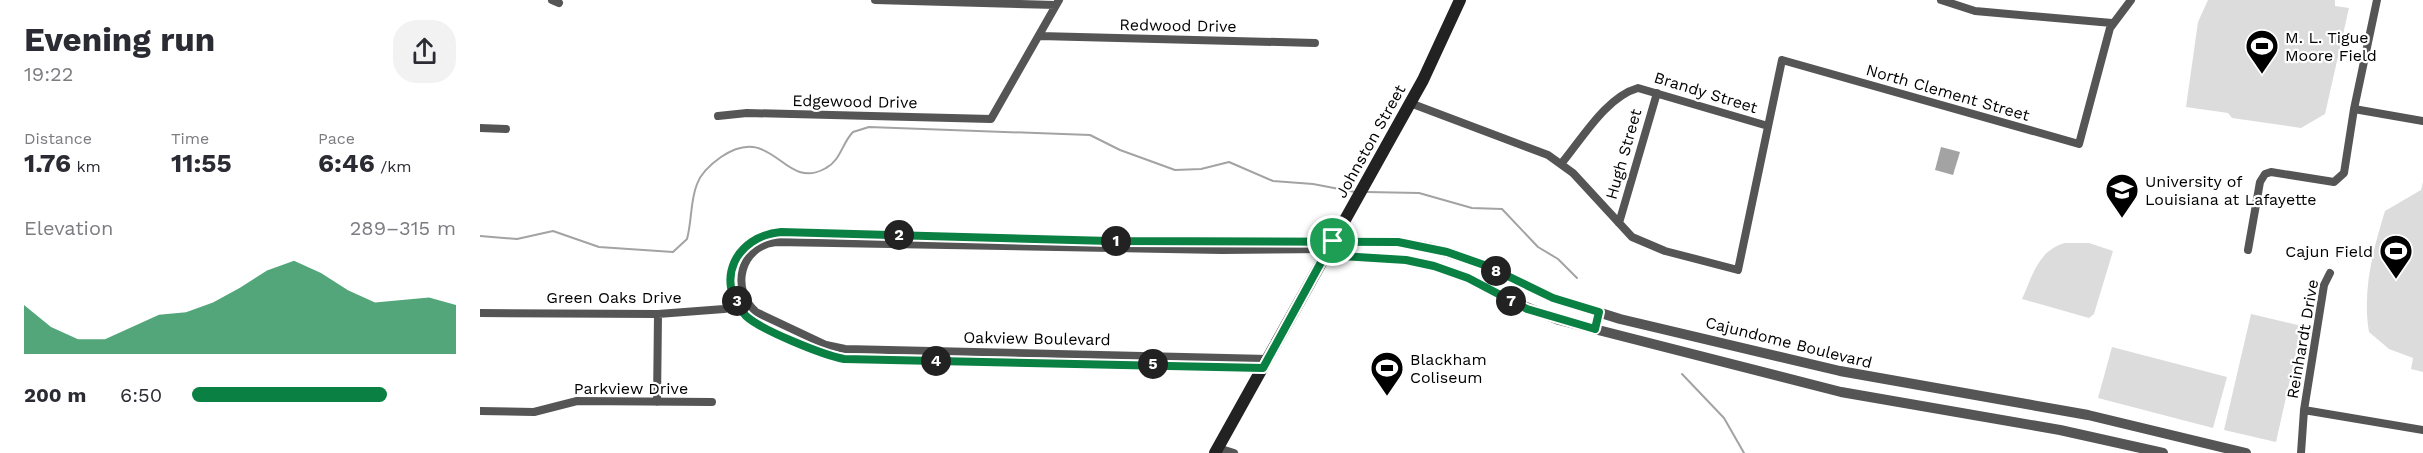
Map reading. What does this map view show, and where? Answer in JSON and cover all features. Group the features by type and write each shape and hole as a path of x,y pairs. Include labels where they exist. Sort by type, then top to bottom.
{"main road":[{"name":"Johnston Street","path":"1216,450 1410,103 1461,0"}],"street":[{"path":"875,0 1058,3 1040,36"},
{"path":"1941,0 1976,11 2075,17 2112,23 2131,0"},
{"path":"2248,250 2262,178 2271,172 2328,182 2339,180 2345,170 2354,109 2377,0"},
{"name":"North Clement Street","path":"1768,126 1782,60 2079,144 2112,23"},
{"name":"Redwood Drive","path":"1040,36 1315,43"},
{"name":"Edgewood Drive","path":"718,116 747,113 991,119 1040,36"},
{"name":"Brandy Street","path":"1561,164 1611,103 1627,91 1638,88 1768,126"},
{"name":"Hugh Street","path":"1618,224 1657,93"},
{"path":"1410,103 1534,148 1561,164 1578,178 1628,234 1643,243 1738,270 1768,126"},
{"path":"2354,109 2423,121"},
{"path":"480,129 506,129"},
{"path":"743,304 741,278 746,261 760,247 776,242 1211,250 1329,248 1434,266 1468,278 1527,309 1595,329 1806,383 1905,405 2060,430 2163,453"},
{"name":"Cajundome Boulevard","path":"1329,248 1398,242 1447,252 1487,266 1553,298 1599,312 1905,384 2088,415 2246,453"},
{"name":"Reinhardt Drive","path":"2301,453 2304,410 2324,285 2330,273"},
{"name":"Green Oaks Drive","path":"480,313 658,314 713,311 743,304"},
{"name":"Oakview Boulevard","path":"743,304 746,315 761,326 830,356 844,359 1265,363"},
{"path":"1595,329 1599,312"},
{"path":"657,402 658,314"},
{"path":"1806,383 1810,363"},
{"name":"Parkview Drive","path":"480,411 534,412 577,401 712,402"},
{"name":"Reinhardt Drive","path":"2304,410 2423,430"},
{"path":"1216,450 1234,453"}],"shaded area":[{"name":"M. L. Tigue Moore Field","path":"2208,0 2335,0 2335,6 2349,8 2325,114 2301,128 2232,118 2228,113 2186,107 2198,22"},
{"path":"1941,147 1960,152 1953,175 1935,170"},
{"name":"Cajun Field","path":"2423,182 2423,372 2411,369 2413,358 2389,349 2369,332 2367,301 2373,256 2385,211 2421,190"},
{"path":"2065,243 2089,243 2113,251 2094,314 2089,318 2022,299 2042,258"},
{"path":"2251,314 2302,326 2276,442 2224,430"},
{"path":"2112,347 2227,377 2213,428 2098,398"}],"waterway":[{"path":"480,236 517,239 553,231 599,247 673,252 687,239 693,198 699,180 707,169 721,157 739,148 754,147 766,151 799,172 811,173 831,165 853,132 869,127 1090,135 1120,150 1175,170 1201,169 1229,162 1273,181 1313,184 1355,192"},
{"path":"1367,192 1419,193 1472,208 1502,209 1538,247 1558,259 1577,278"},
{"path":"1682,374 1724,418 1744,453"}],"place":[{"name":"M. L. Tigue Moore Field","path":"2262,75"},
{"name":"University of Louisiana at Lafayette","path":"2122,219"},
{"name":"Cajun Field","path":"2396,280"},
{"name":"Blackham Coliseum","path":"1387,397"}],"route":[{"path":"781,232 1110,241 1333,241 1398,242 1417,244 1447,252 1487,266 1553,298 1599,312 1595,329 1527,309 1449,270 1406,260 1325,255 1263,368 1058,362 850,360 830,356 754,322 739,306 731,284 731,273 735,262 746,245 756,237 781,232"}]}
